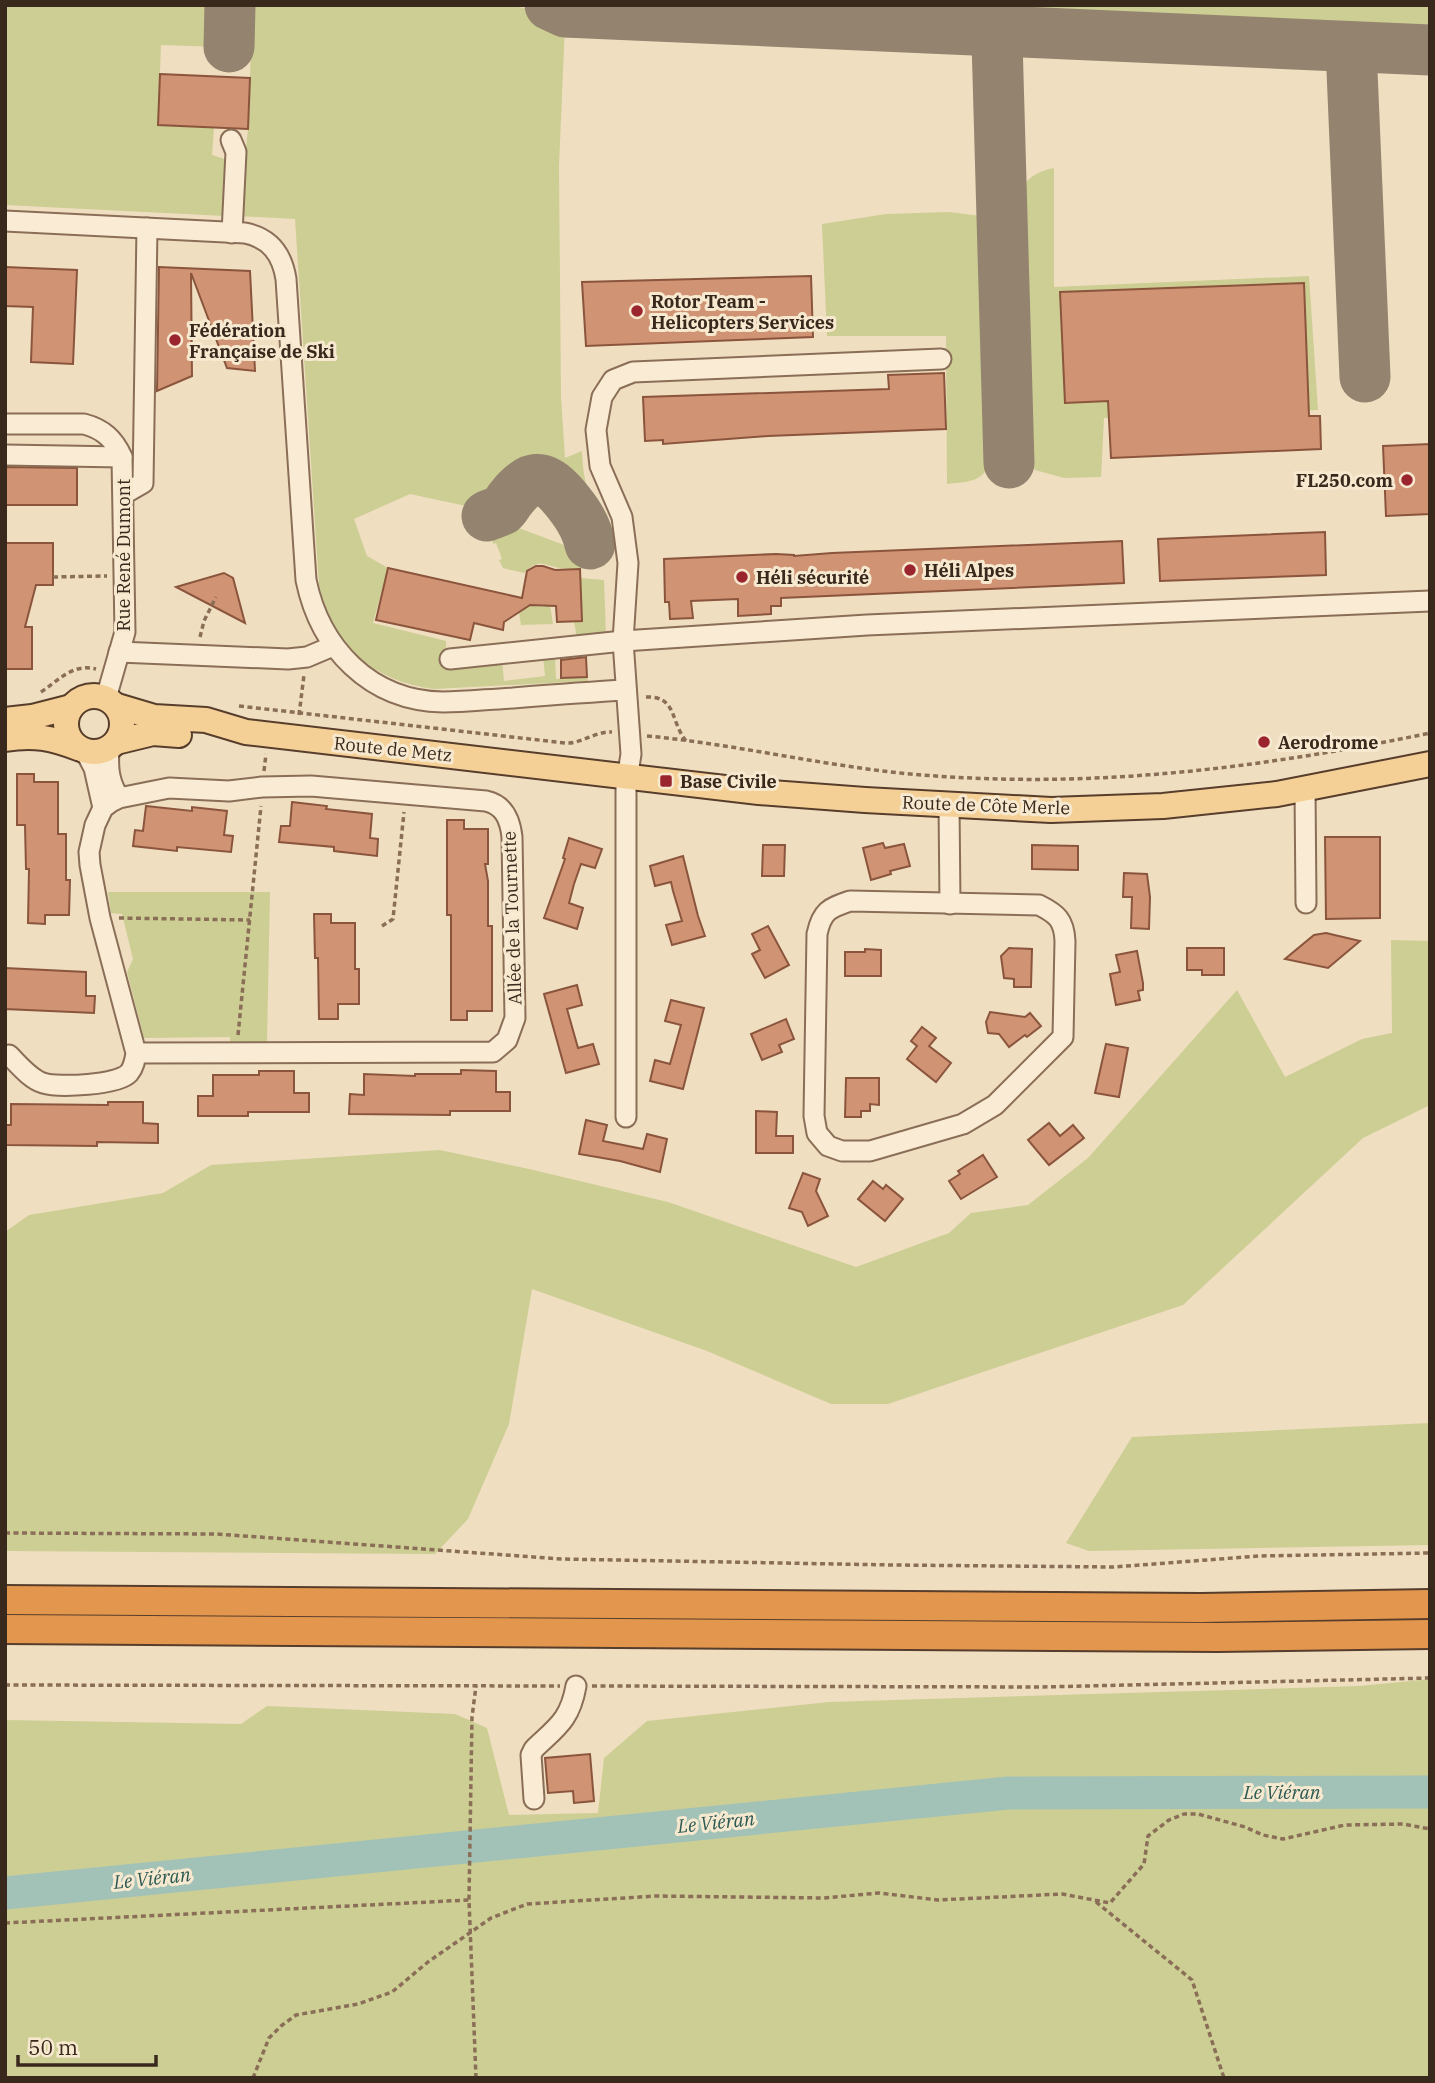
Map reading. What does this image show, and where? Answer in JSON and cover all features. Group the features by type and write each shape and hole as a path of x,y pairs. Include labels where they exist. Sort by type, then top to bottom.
{"highway":[{"path":"5,1600 1174,1608 1430,1604"},
{"path":"5,1629 1204,1637 1430,1634"}],"main road":[{"path":"5,720 32,717 71,706 87,696 111,693 121,713 122,728 97,747 35,736 5,739"},
{"name":"Route de Metz","path":"111,693 155,718 206,720 257,733 540,765"},
{"path":"71,706 67,714 66,730 69,737 97,747"},
{"name":"Route de Metz","path":"97,747 153,733 206,737 257,733"},
{"name":"Route de Côte Merle","path":"540,765 759,792 1051,810 1156,807 1277,794 1430,764"}],"street":[{"path":"231,140 236,152 232,233"},
{"path":"5,221 244,233 262,239 278,252 283,263 306,580 317,619 333,646 353,668 379,686 426,701 626,693"},
{"path":"124,494 143,483 147,228"},
{"path":"625,1117 627,776 631,754 623,641 628,563 622,517 600,466 596,430 602,397 614,380 633,372 941,359"},
{"name":"Rue René Dumont","path":"5,424 84,424 95,427 116,444 122,457 125,632 111,693"},
{"path":"5,455 122,457"},
{"path":"450,659 623,641 867,625 1430,601"},
{"path":"120,652 288,660 307,657 333,646"},
{"path":"9,1055 35,1080 54,1085 112,1082 129,1073 134,1064 136,1053 100,918 89,852 95,825 111,803 94,768 97,747"},
{"name":"Allée de la Tournette","path":"111,803 169,788 236,790 312,786 406,793 494,803 508,817 512,837 514,1018 507,1040 493,1052 136,1053"},
{"path":"1306,789 1306,904"},
{"path":"949,804 950,904"},
{"path":"850,901 950,904 1039,905 1055,914 1064,925 1065,940 1063,1037 995,1105 963,1124 870,1151 842,1151 828,1146 817,1133 814,1116 817,934 821,917 833,907 850,901"},
{"path":"534,1799 531,1755 564,1721 574,1694"}],"path":[{"path":"53,577 124,575"},
{"path":"198,655 204,621 216,597"},
{"path":"299,715 307,657"},
{"path":"29,695 41,692 64,674 83,667 93,667 111,693"},
{"path":"626,693 658,696 663,700 687,742"},
{"path":"237,706 565,743 572,743 603,731 673,738 935,776 1126,778 1267,763 1430,733"},
{"path":"242,1053 237,1044 262,787 257,733"},
{"path":"382,926 393,919 406,793"},
{"path":"100,918 250,919"},
{"path":"5,1533 217,1534 561,1559 1114,1567 1259,1556 1430,1553"},
{"path":"5,1685 476,1686 574,1694 1430,1678"},
{"path":"476,1686 472,1717 469,1837 476,2078"},
{"path":"253,2078 269,2038 296,2015 358,2004 392,1992 428,1962 491,1918 527,1904 656,1896 823,1898 879,1893 938,1900 1062,1894 1110,1903 1144,1864 1147,1836 1169,1820 1184,1814 1198,1814 1283,1839 1345,1825 1404,1824 1430,1829"},
{"path":"5,1923 469,1900"},
{"path":"1094,1901 1192,1980 1224,2078"}],"green space":[{"path":"5,5 216,5 219,11 218,47 161,45 158,124 214,128 212,155 228,160 225,216 5,205"},
{"path":"243,5 519,7 539,12 565,24 559,166 561,397 565,458 582,451 588,492 604,530 594,524 559,477 549,470 536,469 518,477 485,510 410,494 354,519 367,556 388,568 373,623 446,641 447,665 502,661 504,681 545,676 543,656 555,656 556,679 587,677 588,681 434,689 412,685 374,669 346,643 335,626 319,585 295,219 239,216 248,129 251,49 235,47 236,15"},
{"path":"870,5 1430,5 1430,25"},
{"path":"1054,168 1054,287 1309,276 1318,410 1104,418 1101,477 1064,478 1035,470 1022,445 1012,201 1029,179"},
{"path":"949,212 981,216 992,458 985,472 975,479 947,484 946,336 827,336 822,224 886,214"},
{"path":"538,492 561,504 572,521 572,529 554,522 558,510 538,496 529,509 525,508 527,498"},
{"path":"495,519 599,558 605,566 571,569 538,564 524,573 503,568 489,525 490,521"},
{"path":"580,578 604,580 606,636 577,639 574,621 582,620"},
{"path":"531,604 543,607 550,605 553,624 521,625 519,613"},
{"path":"108,892 270,892 267,1043 230,1046 230,1037 144,1038 127,972 133,959 122,914 111,913"},
{"path":"1391,940 1430,941 1430,1105 1363,1138 1183,1305 888,1404 831,1404 707,1351 532,1289 509,1424 468,1519 435,1554 5,1551 5,1232 29,1215 163,1193 211,1165 440,1150 668,1202 856,1267 949,1233 971,1213 1028,1205 1088,1158 1237,990 1285,1077 1362,1039 1392,1033"},
{"path":"1430,1423 1430,1545 1089,1551 1066,1543 1132,1437"},
{"path":"1430,1679 1430,2078 5,2078 5,1720 241,1724 267,1706 455,1714 487,1728 509,1815 598,1813 604,1758 647,1721 829,1702 1360,1686"}],"building":[{"path":"160,74 250,78 248,129 158,125"},
{"path":"5,267 77,270 73,364 31,362 33,307 5,306"},
{"path":"159,267 250,271 255,371 227,368 191,273 192,376 157,391"},
{"path":"811,276 813,337 586,346 582,282"},
{"path":"1304,283 1309,416 1320,416 1321,449 1111,458 1108,401 1065,403 1060,292"},
{"path":"944,373 946,429 768,436 663,444 663,440 645,441 643,397 889,389 888,375"},
{"name":"FL250.com","path":"1430,444 1430,514 1386,516 1383,446"},
{"path":"5,467 77,468 77,505 5,505"},
{"path":"1325,532 1326,575 1160,581 1158,539"},
{"path":"1122,541 1124,583 781,598 781,606 771,606 771,614 738,616 738,599 691,601 693,618 670,619 669,602 665,602 664,559 776,554 794,556"},
{"path":"5,543 53,543 53,585 36,585 25,627 32,627 32,669 5,669"},
{"path":"536,566 555,570 580,569 582,621 557,622 556,606 530,605 504,622 503,630 474,623 470,640 376,620 388,568 522,598 527,571"},
{"path":"224,573 233,578 245,623 176,587"},
{"path":"586,657 587,677 561,678 561,660"},
{"path":"17,774 34,774 34,782 58,782 58,834 66,834 66,880 70,880 69,915 45,915 45,924 28,923 29,869 26,869 25,825 17,825"},
{"path":"292,802 372,814 370,838 378,839 377,856 334,851 334,847 279,842 281,826 290,826"},
{"path":"146,806 192,811 192,807 227,811 224,835 233,836 231,852 177,847 177,851 133,846 135,830 143,831"},
{"path":"447,820 464,820 464,829 488,829 488,864 485,864 488,881 488,926 492,926 492,1011 467,1011 467,1020 451,1020"},
{"path":"1325,837 1380,837 1380,918 1326,919"},
{"path":"569,838 602,849 595,868 581,864 574,884 569,903 583,908 577,929 544,918 565,859 563,858"},
{"path":"883,843 885,848 904,844 910,866 871,880 863,848"},
{"path":"763,845 785,845 784,876 762,876"},
{"path":"1032,845 1078,846 1078,870 1032,869"},
{"path":"683,856 705,936 672,945 666,925 682,921 671,882 655,886 650,866"},
{"path":"1124,873 1147,874 1150,897 1149,929 1131,928 1132,897 1123,897"},
{"path":"314,914 331,914 331,923 355,923 355,969 359,969 359,1004 338,1004 338,1019 319,1019"},
{"path":"768,926 789,965 765,978 752,954 760,950 752,934"},
{"path":"1326,933 1360,941 1328,968 1285,959 1314,935"},
{"path":"1009,948 1032,949 1031,987 1014,987 1014,979 1004,978 1001,956"},
{"path":"1187,948 1224,948 1224,975 1202,975 1202,970 1187,970"},
{"path":"865,949 881,950 881,976 845,976 845,952 865,952"},
{"path":"1137,951 1143,983 1143,990 1138,991 1140,1000 1116,1005 1110,974 1120,972 1116,955"},
{"path":"5,968 86,972 86,996 95,996 94,1013 5,1009"},
{"path":"577,985 582,1005 567,1009 578,1048 593,1044 599,1064 566,1073 544,994"},
{"path":"671,1000 704,1008 683,1089 650,1081 655,1060 670,1064 681,1025 665,1021"},
{"path":"990,1012 1025,1017 1030,1013 1041,1026 1009,1047 999,1034 988,1033 986,1022"},
{"path":"786,1019 794,1039 779,1045 782,1052 762,1060 751,1034"},
{"path":"922,1027 936,1038 929,1046 951,1063 936,1082 907,1059 917,1046 911,1041"},
{"path":"1106,1044 1128,1048 1119,1097 1095,1093"},
{"path":"461,1070 496,1071 496,1092 510,1092 510,1111 450,1111 450,1115 349,1114 350,1094 364,1095 364,1074 415,1076 461,1074"},
{"path":"259,1071 294,1071 294,1093 309,1093 309,1112 248,1112 248,1116 198,1116 198,1096 213,1096 213,1075 259,1075"},
{"path":"846,1078 879,1078 879,1105 870,1104 870,1111 861,1111 861,1117 845,1117"},
{"path":"108,1102 143,1102 143,1123 158,1124 158,1143 97,1142 97,1146 5,1145 5,1125 11,1125 11,1104 108,1105"},
{"path":"756,1111 777,1112 776,1136 793,1136 793,1153 756,1153"},
{"path":"586,1120 607,1125 603,1141 643,1149 647,1134 667,1139 660,1172 579,1154"},
{"path":"1049,1123 1060,1136 1073,1125 1084,1138 1049,1165 1028,1140"},
{"path":"983,1155 997,1177 961,1199 949,1181 960,1174 958,1171"},
{"path":"803,1173 820,1179 816,1191 828,1216 808,1226 802,1212 789,1208"},
{"path":"873,1181 883,1189 886,1185 903,1199 885,1221 858,1199"},
{"path":"590,1754 594,1801 574,1803 573,1791 548,1793 545,1758"}],"waterway":[{"name":"Le Viéran","path":"5,1893 1008,1793 1430,1792"}],"taxiway":[{"path":"229,47 230,5"},
{"path":"550,5 565,12 1430,50"},
{"path":"996,5 1009,463"},
{"path":"1351,47 1365,377"},
{"path":"487,516 502,510 519,489 538,479 551,484 573,508 583,524 590,544"}],"place":[{"name":"Rotor Team - Helicopters Services","path":"637,311"},
{"name":"Fédération Française de Ski","path":"175,340"},
{"name":"FL250.com","path":"1407,480"},
{"name":"Héli Alpes","path":"910,570"},
{"name":"Héli sécurité","path":"742,577"},
{"name":"Aerodrome","path":"1264,742"},
{"name":"Base Civile","path":"666,781"}]}
